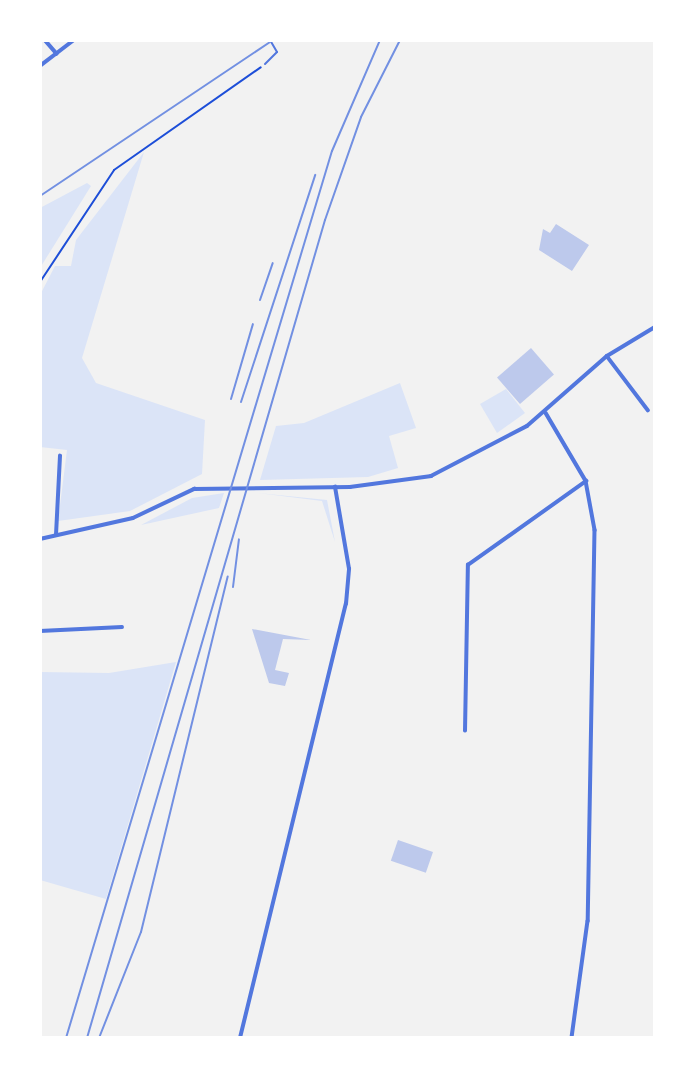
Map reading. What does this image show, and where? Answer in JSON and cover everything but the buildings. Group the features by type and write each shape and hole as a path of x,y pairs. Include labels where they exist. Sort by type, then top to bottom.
{"street":[{"path":"45,40 57,54"},
{"path":"40,66 74,40"},
{"path":"40,539 133,518 194,489 335,488 432,476 545,412 607,356 655,327"},
{"path":"607,356 648,410"},
{"path":"545,412 586,481 596,545 592,828 572,1038"},
{"path":"55,536 60,456"},
{"path":"465,731 470,562 586,481"},
{"path":"240,1038 348,595 335,488"},
{"path":"40,631 122,627"}],"lane":[{"path":"265,64 277,52 270,40"}],"path":[{"path":"40,282 114,170 265,64"}],"shaded area":[{"path":"144,152 82,358 96,383 205,420 202,474 130,511 58,521 67,450 40,447 40,295 55,266 71,266 76,240"},
{"path":"87,183 91,186 40,268 40,208"},
{"path":"400,383 416,428 389,436 398,468 368,477 260,480 276,426 304,423"},
{"path":"506,389 525,413 497,433 480,404"},
{"path":"224,493 219,508 141,525 192,498"},
{"path":"258,493 327,500 335,542 322,501"},
{"path":"176,662 106,899 40,880 40,672 109,673"}],"railway":[{"path":"40,196 273,40"},
{"path":"66,1038 332,151 380,40"},
{"path":"87,1038 325,220 361,117 400,40"},
{"path":"241,402 315,175"},
{"path":"260,300 273,263"},
{"path":"231,399 253,324"},
{"path":"233,587 239,539"},
{"path":"99,1038 141,932 228,576"}]}
